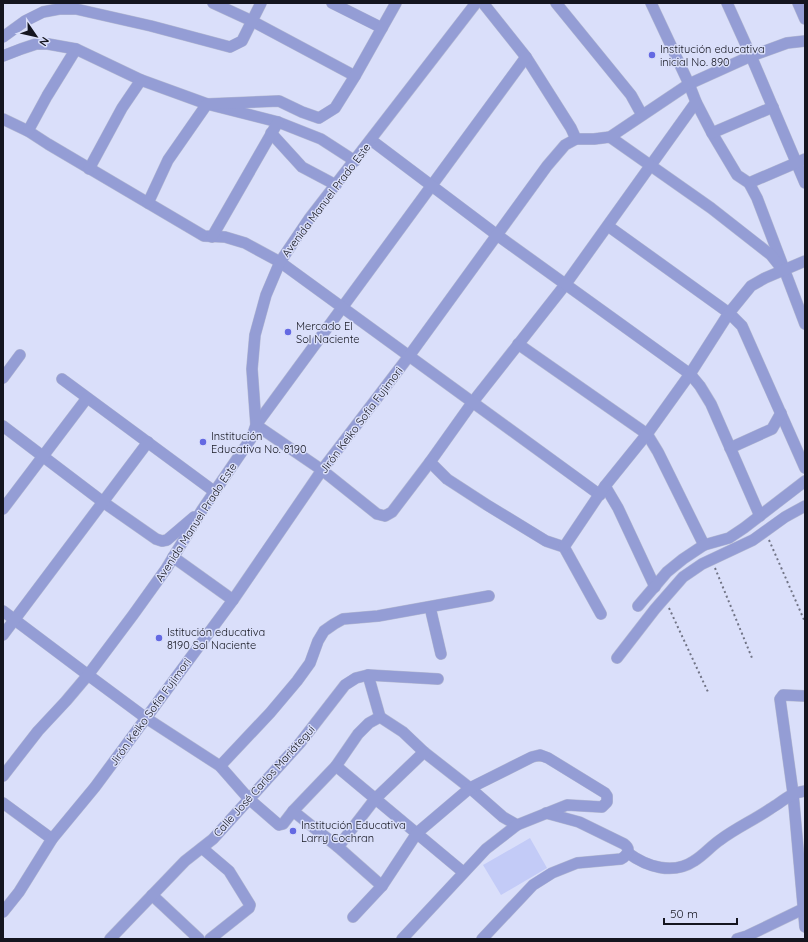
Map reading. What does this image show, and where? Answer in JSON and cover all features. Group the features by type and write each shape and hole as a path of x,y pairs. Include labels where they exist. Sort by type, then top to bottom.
{"street":[{"path":"214,3 252,21 355,76"},
{"path":"3,37 22,23 43,12 59,9 76,9 151,26 230,48 242,41 261,3"},
{"path":"332,3 382,28"},
{"path":"207,104 279,101 319,118 335,108 355,76 396,3"},
{"name":"Avenida Manuel Prado Este","path":"3,776 38,731 88,676 166,569 202,510 252,437 256,425 252,369 255,335 266,295 280,262 309,218 355,161 476,3"},
{"path":"483,3 526,57 572,128 576,139 610,137 689,84 751,56 787,43 805,40"},
{"path":"556,3 631,95 642,115"},
{"path":"651,3 696,102 712,133 736,175 749,183 757,198 783,270"},
{"path":"727,3 773,107 801,161 805,183"},
{"path":"798,3 805,19"},
{"path":"3,27 22,23"},
{"path":"3,56 36,44 48,44 76,49 141,80 207,104 278,122 321,139 355,161"},
{"path":"28,131 47,96 76,49"},
{"path":"526,57 256,425 322,470 377,514 384,516 392,512 472,403 565,285 696,102"},
{"path":"88,168 122,108 141,80"},
{"path":"148,203 168,160 207,104"},
{"path":"712,133 773,107"},
{"path":"3,118 28,131 204,236 225,237 245,243 280,262 472,403 602,490 618,508 654,587"},
{"path":"212,237 278,122"},
{"path":"271,133 302,167 336,185"},
{"path":"610,137 711,208 771,255 783,270 801,302 805,324"},
{"name":"Jirón Keiko Sofia Fujimori","path":"3,912 19,892 52,838 95,787 146,718 232,600 322,470 409,356 546,166 565,145 576,139"},
{"path":"371,140 565,285 690,374 700,386 711,404 760,516"},
{"path":"749,183 801,161"},
{"path":"608,226 729,313 742,326 805,468"},
{"path":"564,546 602,490 647,434 690,374 729,313 751,286 805,261"},
{"path":"518,344 647,434 658,452 704,545"},
{"path":"3,378 20,355"},
{"path":"62,379 215,492"},
{"path":"3,509 88,398"},
{"path":"730,448 772,429 781,413"},
{"path":"3,426 103,502 156,539 162,541 167,540 202,510"},
{"path":"3,635 148,442"},
{"path":"430,462 447,479 487,505 546,541 564,546 601,614"},
{"path":"638,606 667,572 683,559 704,545 729,538 805,481"},
{"path":"618,658 664,598 683,577 702,564 753,540 785,517 805,506"},
{"path":"173,557 232,600"},
{"path":"220,766 270,713 297,681 310,663 318,641 324,631 334,624 343,619 378,616 489,596"},
{"path":"430,607 441,654"},
{"path":"3,611 146,718 220,766 249,799 280,825 283,824 293,811 336,766 358,734 369,723 380,717"},
{"path":"368,675 380,717 403,732 424,752 470,788 502,817 517,825"},
{"name":"Calle José Carlos Mariátegui","path":"110,939 185,860 213,839 300,743 345,685 356,678 368,675 438,679"},
{"path":"805,696 783,695 780,699 793,794 805,927"},
{"path":"338,847 375,799 424,752"},
{"path":"353,917 382,886 417,833 470,788 532,757 540,755 548,758 605,793 607,796 607,802 602,807 567,805 517,825 486,849 402,939"},
{"path":"336,766 463,872"},
{"path":"546,813 579,822 624,844 628,848 628,853 636,859 657,867 681,867 694,861 721,840 787,797 805,791"},
{"path":"3,803 52,838"},
{"path":"293,811 338,847 382,886"},
{"path":"202,848 229,871 249,902 249,908 210,939"},
{"path":"482,939 533,885 552,873 577,863 621,859 628,853"},
{"path":"152,895 199,939"},
{"path":"736,939 747,936 804,908"}],"path":[{"path":"765,532 805,622"},
{"path":"712,559 752,658"},
{"path":"664,598 708,692"}],"shaded area":[{"path":"530,838 547,868 501,895 483,865"}],"place":[{"name":"Institución educativa inicial No. 890","path":"652,55"},
{"name":"Mercado El Sol Naciente","path":"288,332"},
{"name":"Institución Educativa No. 8190","path":"203,442"},
{"name":"Istitución educativa 8190 Sol Naciente","path":"159,638"},
{"name":"Institución Educativa Larry Cochran","path":"293,831"}]}
